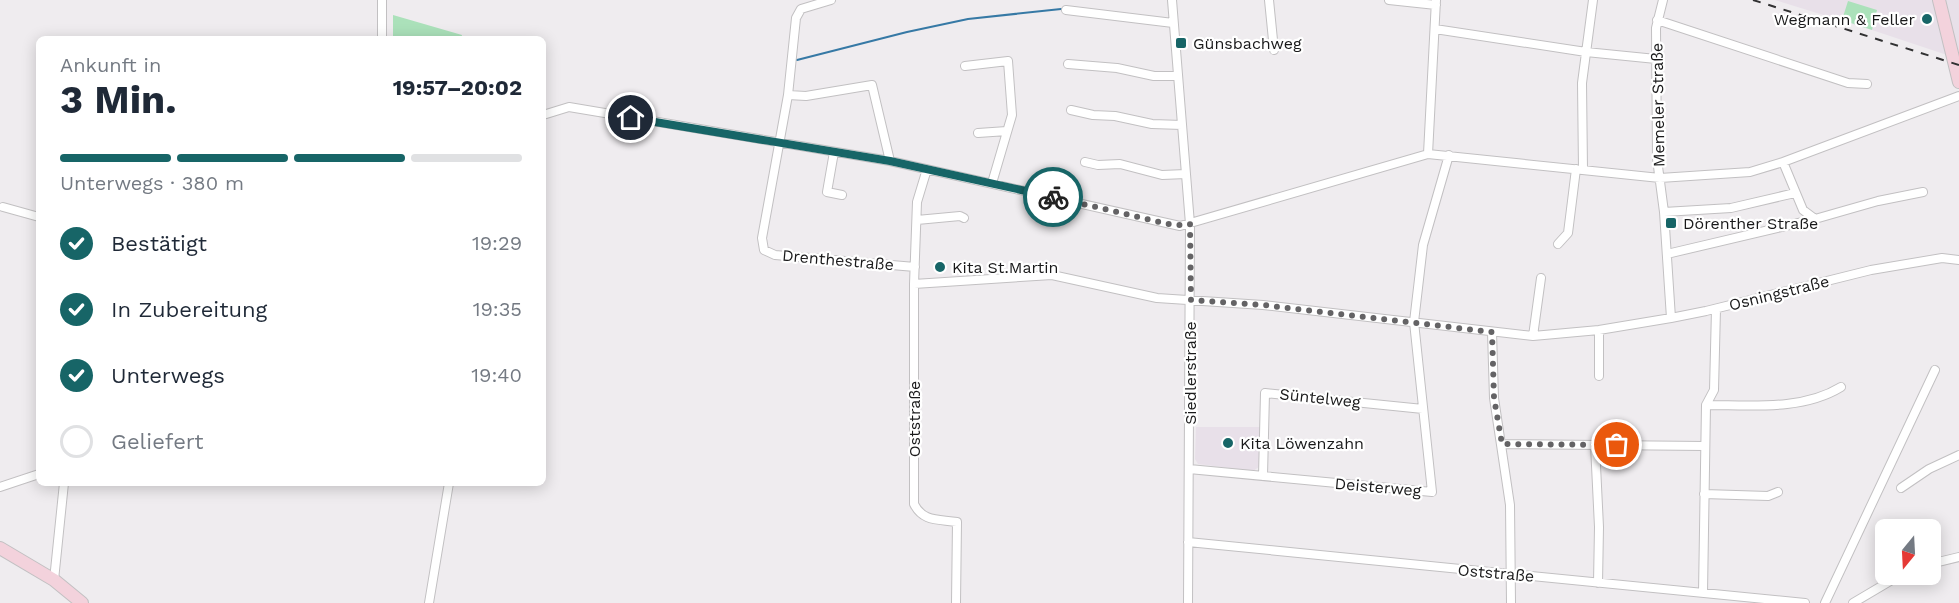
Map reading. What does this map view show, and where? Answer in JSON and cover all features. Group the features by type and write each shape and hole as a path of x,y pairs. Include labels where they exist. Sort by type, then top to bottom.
{"street":[{"path":"382,0 382,36"},
{"name":"Siedlerstraße","path":"1172,0 1190,224 1188,603"},
{"path":"1269,0 1274,50"},
{"path":"1389,0 1436,2 1428,154"},
{"path":"1558,244 1568,233 1579,170 1582,82 1593,0"},
{"name":"Memeler Straße","path":"1663,0 1657,20 1658,159 1671,318"},
{"path":"1939,0 1959,81"},
{"path":"778,142 788,95 796,18 801,9 826,1"},
{"path":"1066,10 1173,23"},
{"path":"1657,20 1848,83 1867,84"},
{"path":"1435,29 1586,52 1656,59"},
{"path":"965,66 1008,61 1012,115 992,183"},
{"path":"1068,64 1117,68 1154,76 1178,76"},
{"path":"788,95 806,96 872,85 890,161"},
{"path":"546,114 569,107 890,161 1180,225 1428,154 1660,178 1741,173 1784,162 1959,96"},
{"path":"1071,110 1152,124 1182,125"},
{"path":"978,133 1007,132"},
{"name":"Drenthestraße","path":"778,142 762,238 764,249 775,255 915,267"},
{"path":"834,152 827,192 842,195"},
{"name":"Deisterweg","path":"1190,469 1432,492 1414,322 1423,245 1449,155"},
{"path":"1085,162 1098,165 1120,164 1162,174 1186,174"},
{"path":"1784,162 1803,210 1815,219"},
{"name":"Drenthestraße","path":"914,284 917,202 927,169"},
{"path":"1667,254 1815,219 1878,201 1923,192"},
{"path":"1664,212 1731,208 1795,193"},
{"path":"3,207 36,216"},
{"path":"917,220 960,216 964,218"},
{"name":"Osningstraße","path":"914,284 1052,275 1157,298 1263,305 1533,336 1599,330 1671,318 1871,270 1942,258 1959,260"},
{"path":"1533,336 1541,278"},
{"name":"Oststraße","path":"914,284 914,504 918,513 925,517 957,522 956,603"},
{"path":"1703,593 1706,405 1714,390 1716,309"},
{"path":"1599,330 1599,376"},
{"path":"1492,332 1494,398 1510,505 1511,603"},
{"path":"1825,603 1935,370"},
{"path":"1706,405 1776,405 1828,396 1841,387"},
{"name":"Süntelweg","path":"1263,476 1265,393 1423,409"},
{"path":"1502,444 1705,446"},
{"path":"1595,445 1599,527 1598,583"},
{"path":"1901,488 1929,469 1959,455"},
{"path":"0,487 36,475"},
{"path":"54,580 64,486"},
{"path":"429,603 448,486"},
{"path":"1704,494 1768,496 1778,492"},
{"name":"Oststraße","path":"1188,542 1805,603"},
{"path":"0,548 54,580 82,603"},
{"path":"1941,561 1959,557"},
{"path":"1853,603 1883,585"}],"shaded area":[{"path":"1775,0 1959,0 1959,59 1872,30"},
{"name":"Kita Löwenzahn","path":"1196,427 1260,427 1259,467 1253,471 1198,464 1195,459"}],"green space":[{"path":"1848,1 1877,10 1872,30 1842,20"},
{"path":"393,15 462,35 462,36 393,36"}],"waterway":[{"path":"797,60 968,19 1061,9"}],"railway":[{"path":"1753,0 1959,65"}],"way so far":[{"path":"1053,197 1168,224 1190,224 1191,300 1263,305 1492,332 1494,398 1502,444 1617,445"}],"place":[{"name":"Wegmann & Feller","path":"1927,19"},
{"name":"Günsbachweg","path":"1181,43"},
{"name":"Dörenther Straße","path":"1671,223"},
{"name":"Kita St.Martin","path":"940,267"},
{"name":"Kita Löwenzahn","path":"1228,443"}],"route":[{"path":"631,118 890,161 1053,197"}]}
